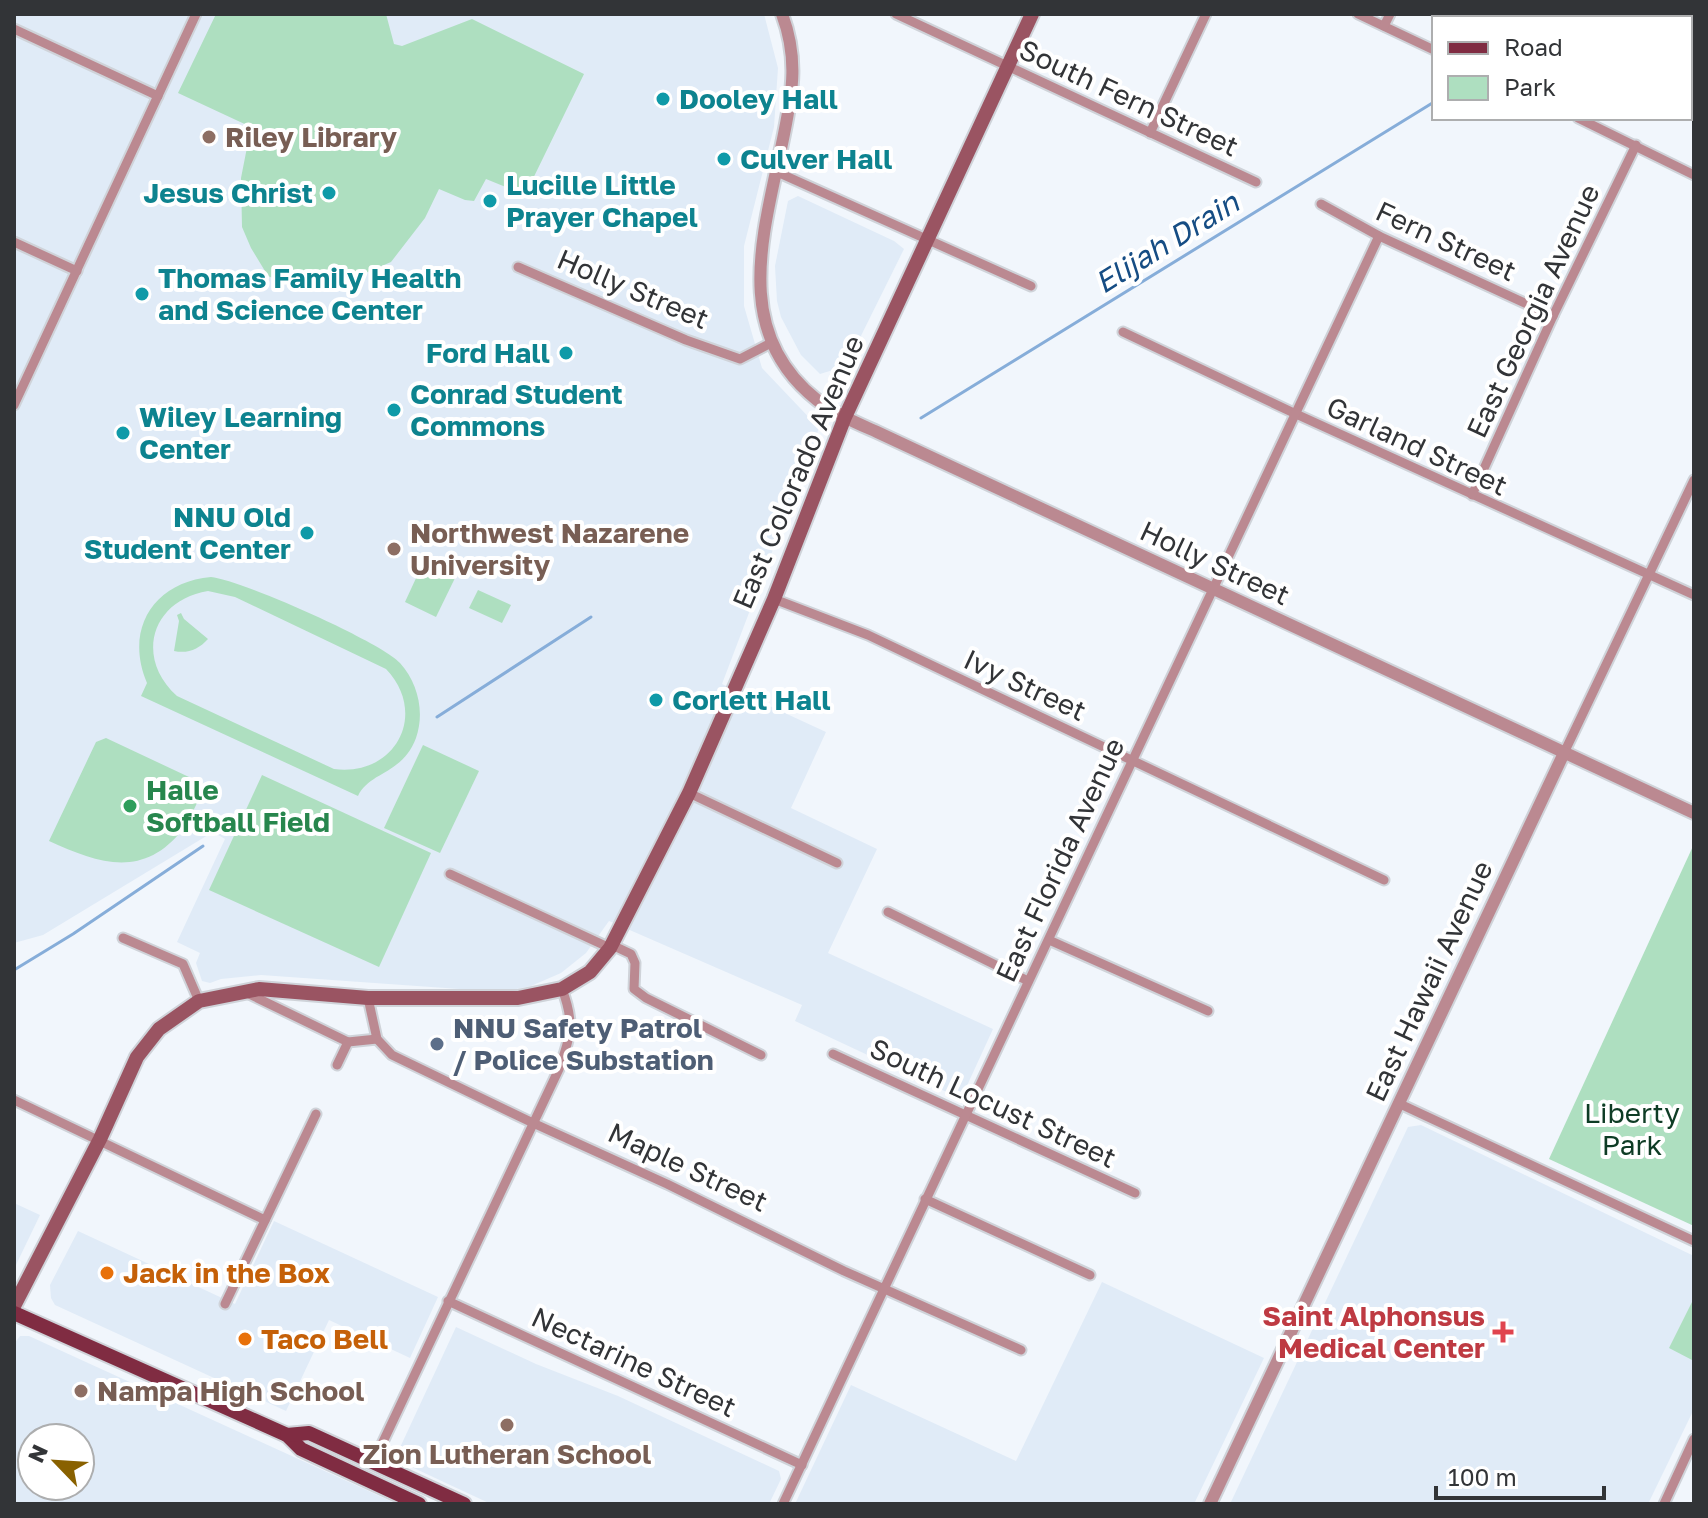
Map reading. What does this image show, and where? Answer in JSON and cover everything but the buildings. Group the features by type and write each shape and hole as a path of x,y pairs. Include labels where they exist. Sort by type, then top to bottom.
{"main road":[{"name":"East Colorado Avenue","path":"611,947 689,793 774,599 845,417 1032,14"},
{"path":"14,1306 100,1139 137,1057 159,1029 199,1001 259,989 368,998 518,998 562,989 590,972 611,947"},
{"path":"14,1313 287,1435 301,1449 419,1504"},
{"path":"287,1435 309,1433 464,1504"}],"street":[{"path":"14,405 196,14"},
{"name":"Holly Street","path":"782,14 793,55 794,86 760,253 760,297 771,343 793,377 818,401 845,417 1694,813"},
{"name":"South Fern Street","path":"896,14 1256,182"},
{"path":"1150,133 1206,14"},
{"path":"1358,14 1432,49"},
{"path":"1384,26 1390,14"},
{"path":"14,29 158,96"},
{"path":"1582,120 1694,175"},
{"name":"East Georgia Avenue","path":"1472,495 1553,316 1636,145"},
{"path":"777,172 1031,286"},
{"name":"Fern Street","path":"1321,204 1379,236 1553,316"},
{"name":"East Florida Avenue","path":"783,1504 1379,236"},
{"path":"14,242 77,271"},
{"name":"Holly Street","path":"518,267 686,340 740,359 771,343"},
{"name":"Garland Street","path":"1123,332 1694,595"},
{"name":"East Hawaii Avenue","path":"1210,1504 1694,480"},
{"name":"Ivy Street","path":"774,599 868,635 1384,880"},
{"path":"689,793 837,863"},
{"path":"450,874 631,954 635,963 634,989 646,998 761,1055"},
{"path":"888,912 1028,981"},
{"path":"123,938 183,964 199,1001"},
{"path":"1049,940 1208,1011"},
{"path":"373,1463 571,1037 570,1008 562,989"},
{"path":"244,992 348,1042 377,1039 368,998"},
{"name":"Maple Street","path":"377,1039 392,1055 844,1271 1021,1350"},
{"path":"337,1065 348,1042"},
{"name":"South Locust Street","path":"833,1054 1135,1193"},
{"path":"14,1100 265,1220"},
{"path":"1398,1103 1694,1241"},
{"path":"225,1304 316,1114"},
{"path":"925,1199 1090,1275"},
{"name":"Nectarine Street","path":"448,1301 802,1465"},
{"path":"1664,1504 1694,1439"}],"shaded area":[{"name":"Northwest Nazarene University","path":"14,14 764,14 778,68 774,127 744,246 744,306 762,368 819,428 722,684 826,732 791,808 877,849 828,953 993,1029 965,1090 953,1095 795,1021 802,1005 609,921 586,953 561,973 531,986 502,992 261,975 210,983 202,981 196,963 200,953 177,942 225,839 213,832 43,935 14,943"},
{"path":"798,196 894,241 904,249 846,366 820,374 801,355 781,317 777,301 775,266 788,201"},
{"name":"Saint Alphonsus Medical Center","path":"1421,1125 1694,1256 1694,1409 1648,1504 1230,1504 1408,1127"},
{"path":"14,1203 40,1215 14,1269"},
{"path":"274,1221 438,1297 410,1358 329,1320 286,1411 55,1305 51,1298 50,1285 78,1231 235,1304"},
{"path":"1102,1282 1264,1358 1194,1504 795,1504 851,1385 1016,1461"},
{"name":"Zion Lutheran School","path":"456,1327 536,1364 618,1396 779,1471 781,1479 769,1504 491,1504 403,1463 397,1454"},
{"name":"Nampa High School","path":"20,1336 29,1336 397,1504 14,1504 14,1344"}],"green space":[{"path":"216,14 386,14 394,44 402,46 472,19 584,74 525,195 486,179 474,201 439,189 425,218 391,262 328,289 297,289 268,276 242,227 241,178 251,127 178,93"},
{"path":"423,563 455,578 436,617 405,602"},
{"path":"211,577 251,589 340,627 388,653 400,663 415,689 420,708 416,738 403,759 370,782 358,796 141,696 147,683 139,644 142,627 160,598 191,581","holes":["208,591 235,597 386,669 399,687 405,705 405,723 389,753 374,763 356,769 334,769 177,696 164,681 156,664 153,648 155,632 162,618 189,596"]},
{"path":"478,590 511,605 502,623 469,608"},
{"path":"181,613 208,639 197,648 184,652 174,651 179,621 177,615"},
{"name":"Halle Softball Field","path":"106,738 206,785 183,829 168,845 136,861 102,860 49,841 96,742"},
{"path":"423,745 479,771 440,853 384,828"},
{"path":"262,775 431,853 379,967 209,890"},
{"name":"Liberty Park","path":"1694,844 1694,1226 1549,1159"},
{"path":"1694,1298 1694,1361 1669,1348"}],"waterway":[{"name":"Elijah Drain","path":"1580,16 1584,14"},
{"name":"Elijah Drain","path":"921,418 1432,103"},
{"name":"Elijah Drain","path":"437,717 591,617"},
{"name":"Elijah Drain","path":"14,970 203,846"}],"place":[{"name":"Dooley Hall","path":"663,99"},
{"name":"Riley Library","path":"209,137"},
{"name":"Culver Hall","path":"724,159"},
{"name":"Jesus Christ","path":"329,193"},
{"name":"Lucille Little Prayer Chapel","path":"490,201"},
{"name":"Thomas Family Health and Science Center","path":"142,294"},
{"name":"Ford Hall","path":"566,353"},
{"name":"Conrad Student Commons","path":"394,410"},
{"name":"Wiley Learning Center","path":"123,433"},
{"name":"NNU Old Student Center","path":"307,533"},
{"name":"Northwest Nazarene University","path":"394,549"},
{"name":"Corlett Hall","path":"656,700"},
{"name":"Halle Softball Field","path":"130,806"},
{"name":"NNU Safety Patrol / Police Substation","path":"437,1044"},
{"name":"Jack in the Box","path":"107,1273"},
{"name":"Saint Alphonsus Medical Center","path":"1503,1332"},
{"name":"Taco Bell","path":"245,1339"},
{"name":"Nampa High School","path":"81,1391"},
{"name":"Zion Lutheran School","path":"507,1425"}]}
